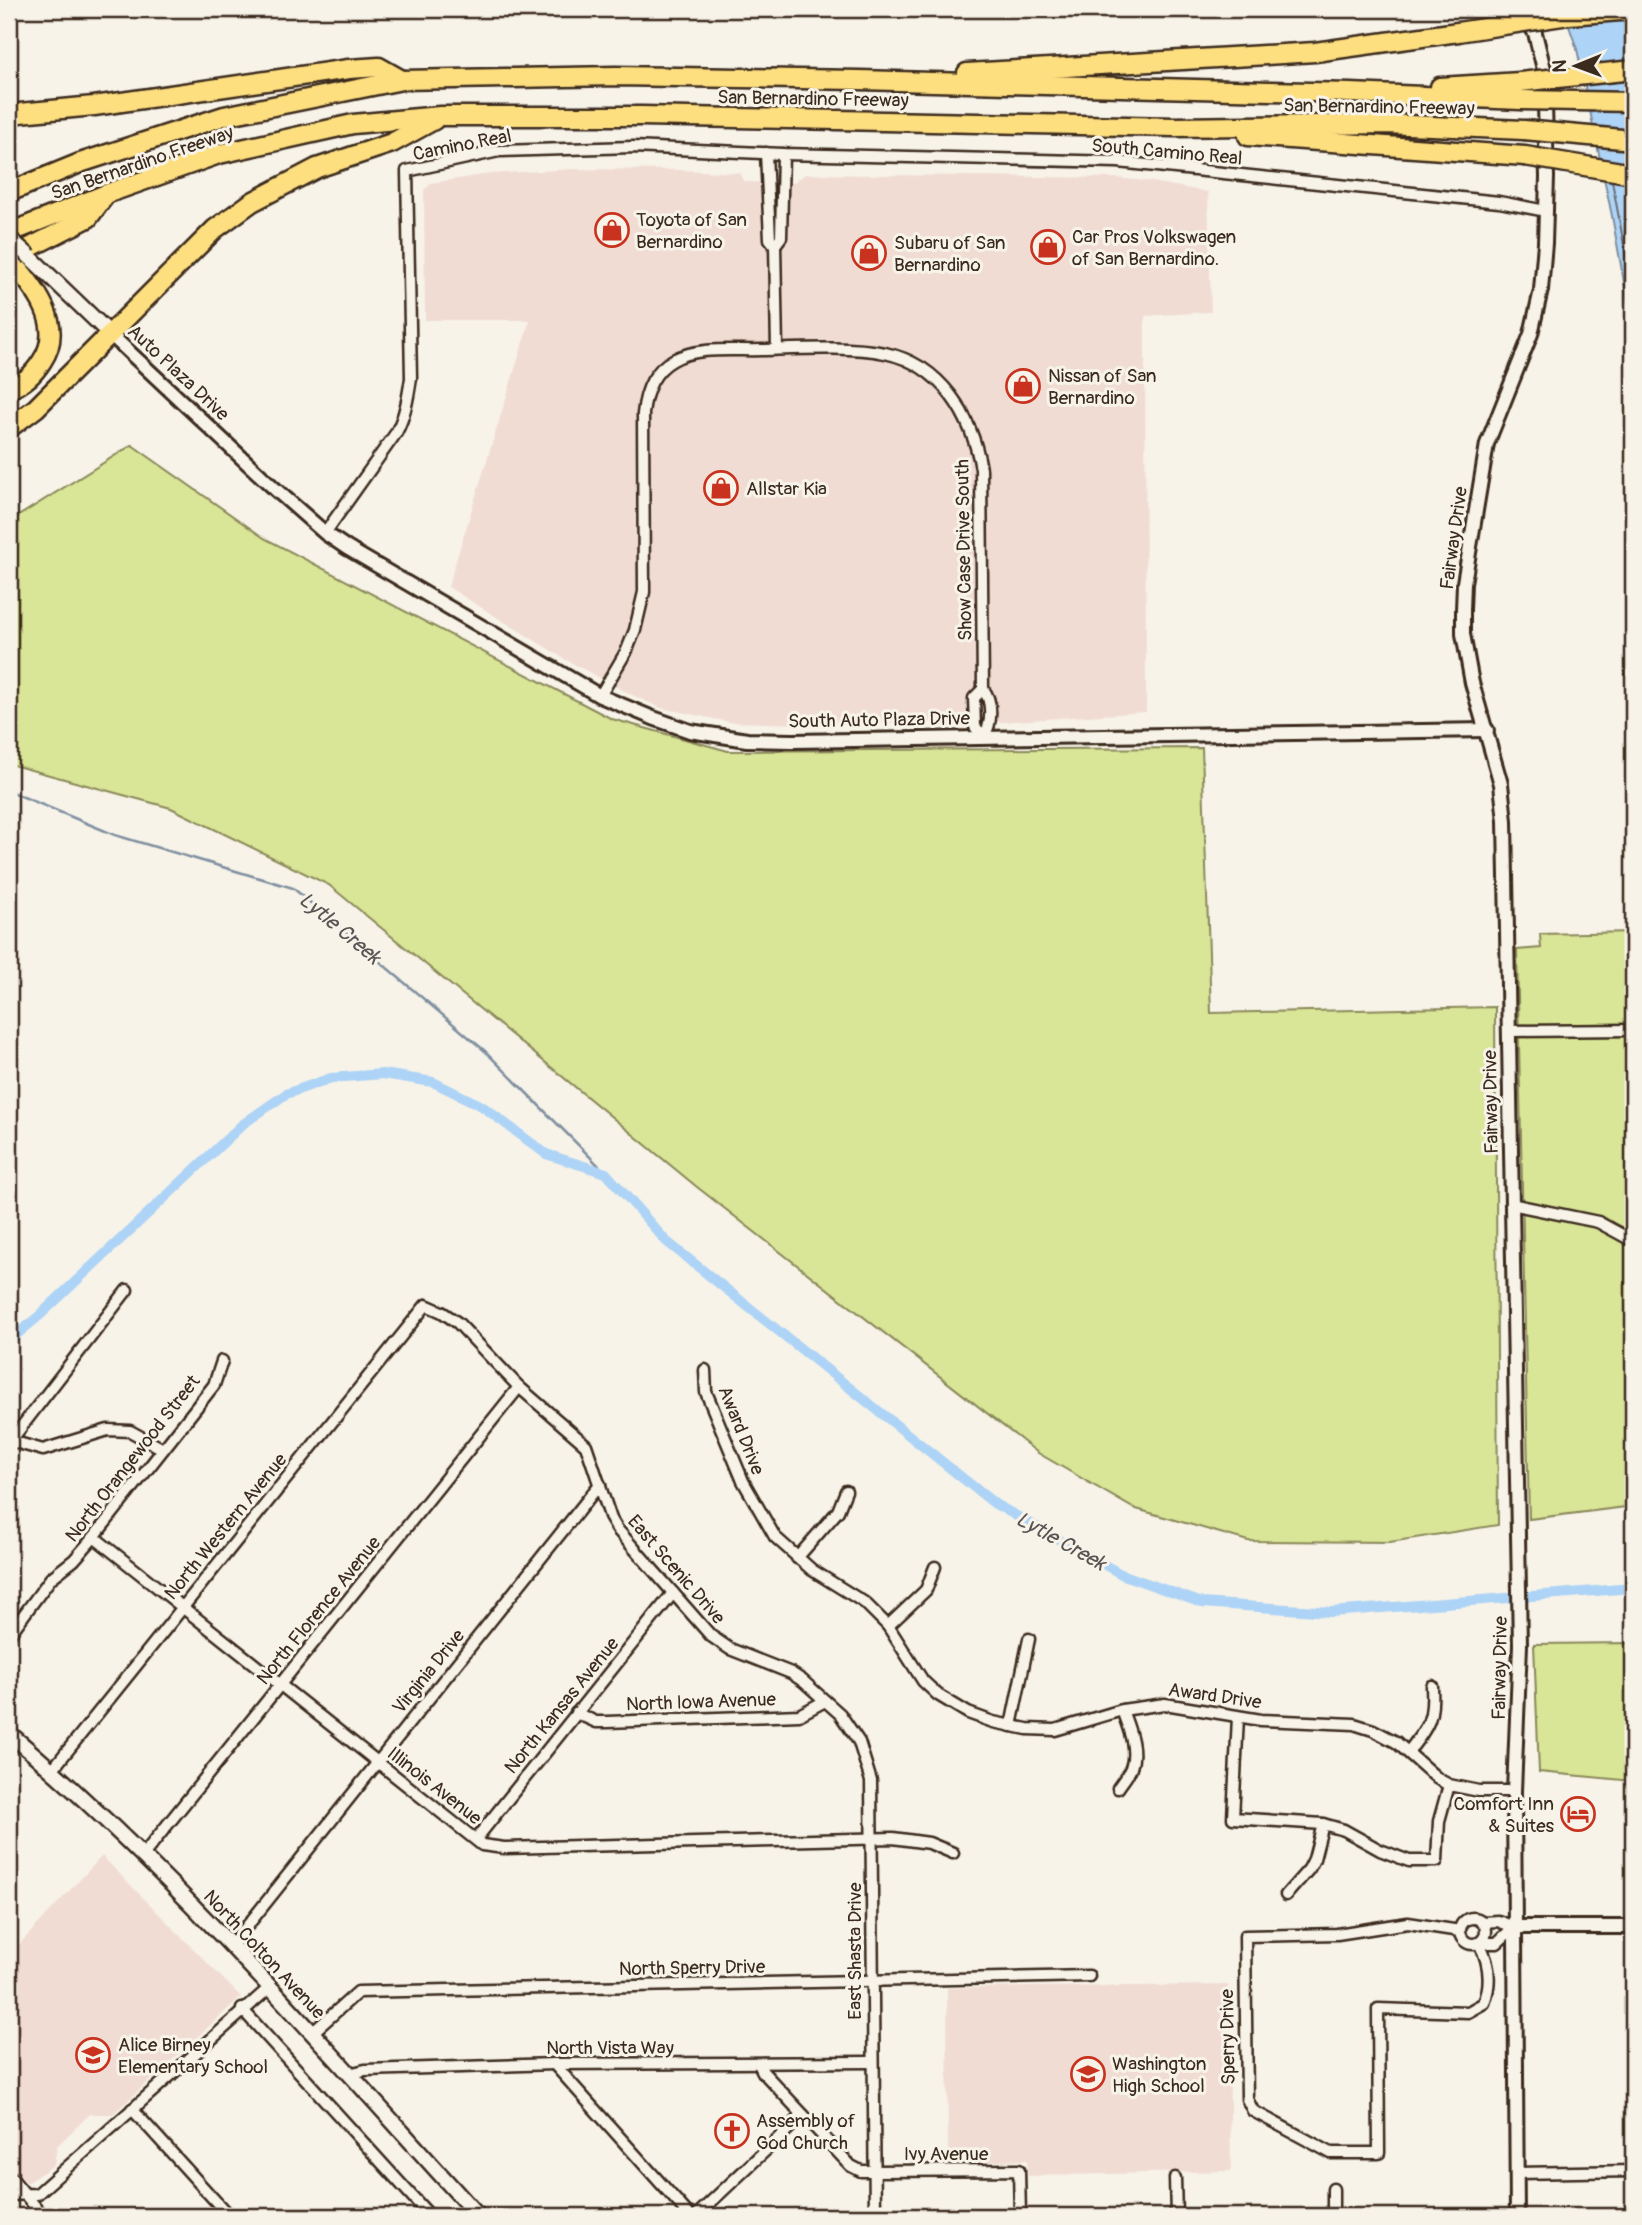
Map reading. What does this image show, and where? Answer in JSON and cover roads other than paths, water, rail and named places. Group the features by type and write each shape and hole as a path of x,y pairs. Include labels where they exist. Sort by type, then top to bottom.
{"highway":[{"path":"859,80 1302,52 1569,15 1633,10"},
{"path":"9,114 94,106 349,69 379,67 402,80"},
{"path":"1350,93 1520,82 1633,70"},
{"name":"San Bernardino Freeway","path":"9,192 80,163 225,116 402,80 615,76 859,80 1633,102"},
{"path":"9,428 36,408 215,229 253,202 317,168 392,142 440,116"},
{"name":"San Bernardino Freeway","path":"9,233 106,194 219,154 353,124 440,116 656,116 1175,127 1385,124 1524,130 1633,140"},
{"path":"1175,127 1230,135 1525,156 1633,174"},
{"path":"9,389 20,385 34,374 46,355 50,337 48,316 37,294 9,258 88,218 106,194"}],"main road":[{"name":"Auto Plaza Drive","path":"9,238 45,269 110,334"},
{"name":"North Colton Avenue","path":"9,1733 144,1854 232,1945 478,2216"}],"street":[{"name":"Fairway Drive","path":"1517,2216 1514,1791 1520,1645 1505,821 1501,784 1472,683 1463,622 1464,583 1487,444 1531,334 1541,290 1546,211 1544,69 1535,33 1520,9"},
{"name":"Camino Real","path":"325,533 396,433 408,400 411,378 407,171 499,151 633,147 783,154"},
{"path":"766,153 770,239 775,245"},
{"name":"South Camino Real","path":"783,154 1118,162 1485,201 1546,211"},
{"path":"777,349 775,245 781,237 783,154"},
{"name":"Auto Plaza Drive","path":"110,334 325,533"},
{"name":"Show Case Drive South","path":"600,696 627,650 644,592 643,414 645,398 655,377 672,360 694,352 866,350 902,359 930,375 946,389 962,411 977,445 981,469 983,689 974,698 975,727 984,736"},
{"name":"South Auto Plaza Drive","path":"325,533 383,571 600,696 653,719 690,731 747,740 829,741 984,736 1164,736 1487,730"},
{"path":"1508,1031 1633,1031"},
{"path":"1511,1204 1598,1222 1633,1241"},
{"path":"127,1290 10,1442 43,1450 108,1430 130,1431 163,1449"},
{"name":"East Scenic Drive","path":"426,1305 458,1323 519,1387 586,1445 611,1519 617,1529 703,1627 730,1649 791,1673 825,1701"},
{"name":"North Western Avenue","path":"52,1770 426,1305"},
{"name":"North Orangewood Street","path":"9,1635 51,1578 74,1560 94,1537 214,1385 222,1361"},
{"name":"Award Drive","path":"705,1370 706,1392 743,1481 775,1537 822,1577 854,1595 888,1626 923,1681 938,1695 968,1713 1011,1726 1055,1730 1122,1710 1165,1704 1238,1717 1354,1724 1381,1734 1409,1751 1438,1779 1449,1785 1479,1791 1514,1791"},
{"name":"North Florence Avenue","path":"144,1854 519,1387"},
{"name":"Virginia Drive","path":"232,1945 600,1484"},
{"path":"797,1558 838,1511 846,1491"},
{"name":"Illinois Avenue","path":"94,1537 482,1845 504,1848 871,1839 915,1840 953,1853"},
{"path":"888,1626 926,1590 935,1567"},
{"name":"North Kansas Avenue","path":"476,1839 673,1592"},
{"path":"1011,1726 1029,1639"},
{"path":"1409,1751 1432,1717 1432,1686"},
{"name":"North Iowa Avenue","path":"576,1713 596,1721 607,1722 799,1715 825,1701"},
{"name":"East Shasta Drive","path":"825,1701 850,1726 865,1758 871,1781 874,2216"},
{"path":"1118,1788 1131,1768 1133,1755 1131,1733 1122,1710"},
{"path":"1238,1717 1233,1818 1323,1824 1344,1830 1380,1850 1409,1861 1437,1861 1438,1821 1449,1785"},
{"path":"1286,1895 1309,1868 1323,1824"},
{"path":"1460,1931 1466,1920 1474,1918 1482,1922 1498,1922 1514,1927 1633,1927"},
{"name":"Sperry Drive","path":"1479,1943 1486,1933 1482,1922"},
{"name":"Sperry Drive","path":"1408,1923 1460,1931 1466,1942 1479,1943 1488,1960 1489,1990 1484,2003 1468,2012 1378,2010 1378,2153 1331,2153 1253,2111 1247,2099 1245,1936 1337,1934 1408,1923"},
{"path":"1479,1943 1497,1943 1514,1927"},
{"name":"North Sperry Drive","path":"312,2033 358,1992 1089,1976"},
{"path":"9,2195 37,2194 269,1988"},
{"path":"242,2010 430,2216"},
{"name":"North Vista Way","path":"349,2074 365,2070 554,2064 872,2062"},
{"path":"554,2064 690,2216"},
{"path":"759,2064 763,2072 852,2166 861,2171 874,2171"},
{"path":"132,2109 229,2216"},
{"path":"696,2216 803,2115"},
{"name":"Ivy Avenue","path":"874,2171 1019,2170 1020,2216"},
{"path":"1517,2174 1633,2171"},
{"path":"9,2175 43,2216"},
{"path":"1175,2178 1176,2216"},
{"path":"1333,2189 1333,2216"}],"water":[{"path":"1563,9 1633,9 1633,332 1577,49"}],"waterway":[{"name":"Lytle Creek","path":"9,791 115,835 293,888 485,1051 606,1173"},
{"name":"Lytle Creek","path":"9,1341 243,1124 286,1094 331,1078 383,1074 433,1082 482,1106 546,1154 606,1173 666,1241 995,1504 1121,1574 1202,1603 1331,1612 1633,1588"}],"place":[{"name":"Toyota of San Bernardino","path":"612,230"},
{"name":"Car Pros Volkswagen of San Bernardino.","path":"1048,247"},
{"name":"Subaru of San Bernardino","path":"869,253"},
{"name":"Nissan of San Bernardino","path":"1023,386"},
{"name":"Allstar Kia","path":"721,488"},
{"name":"Comfort Inn & Suites","path":"1578,1814"},
{"name":"Alice Birney Elementary School","path":"93,2055"},
{"name":"Washington High School","path":"1088,2074"},
{"name":"Assembly of God Church","path":"732,2131"}]}
